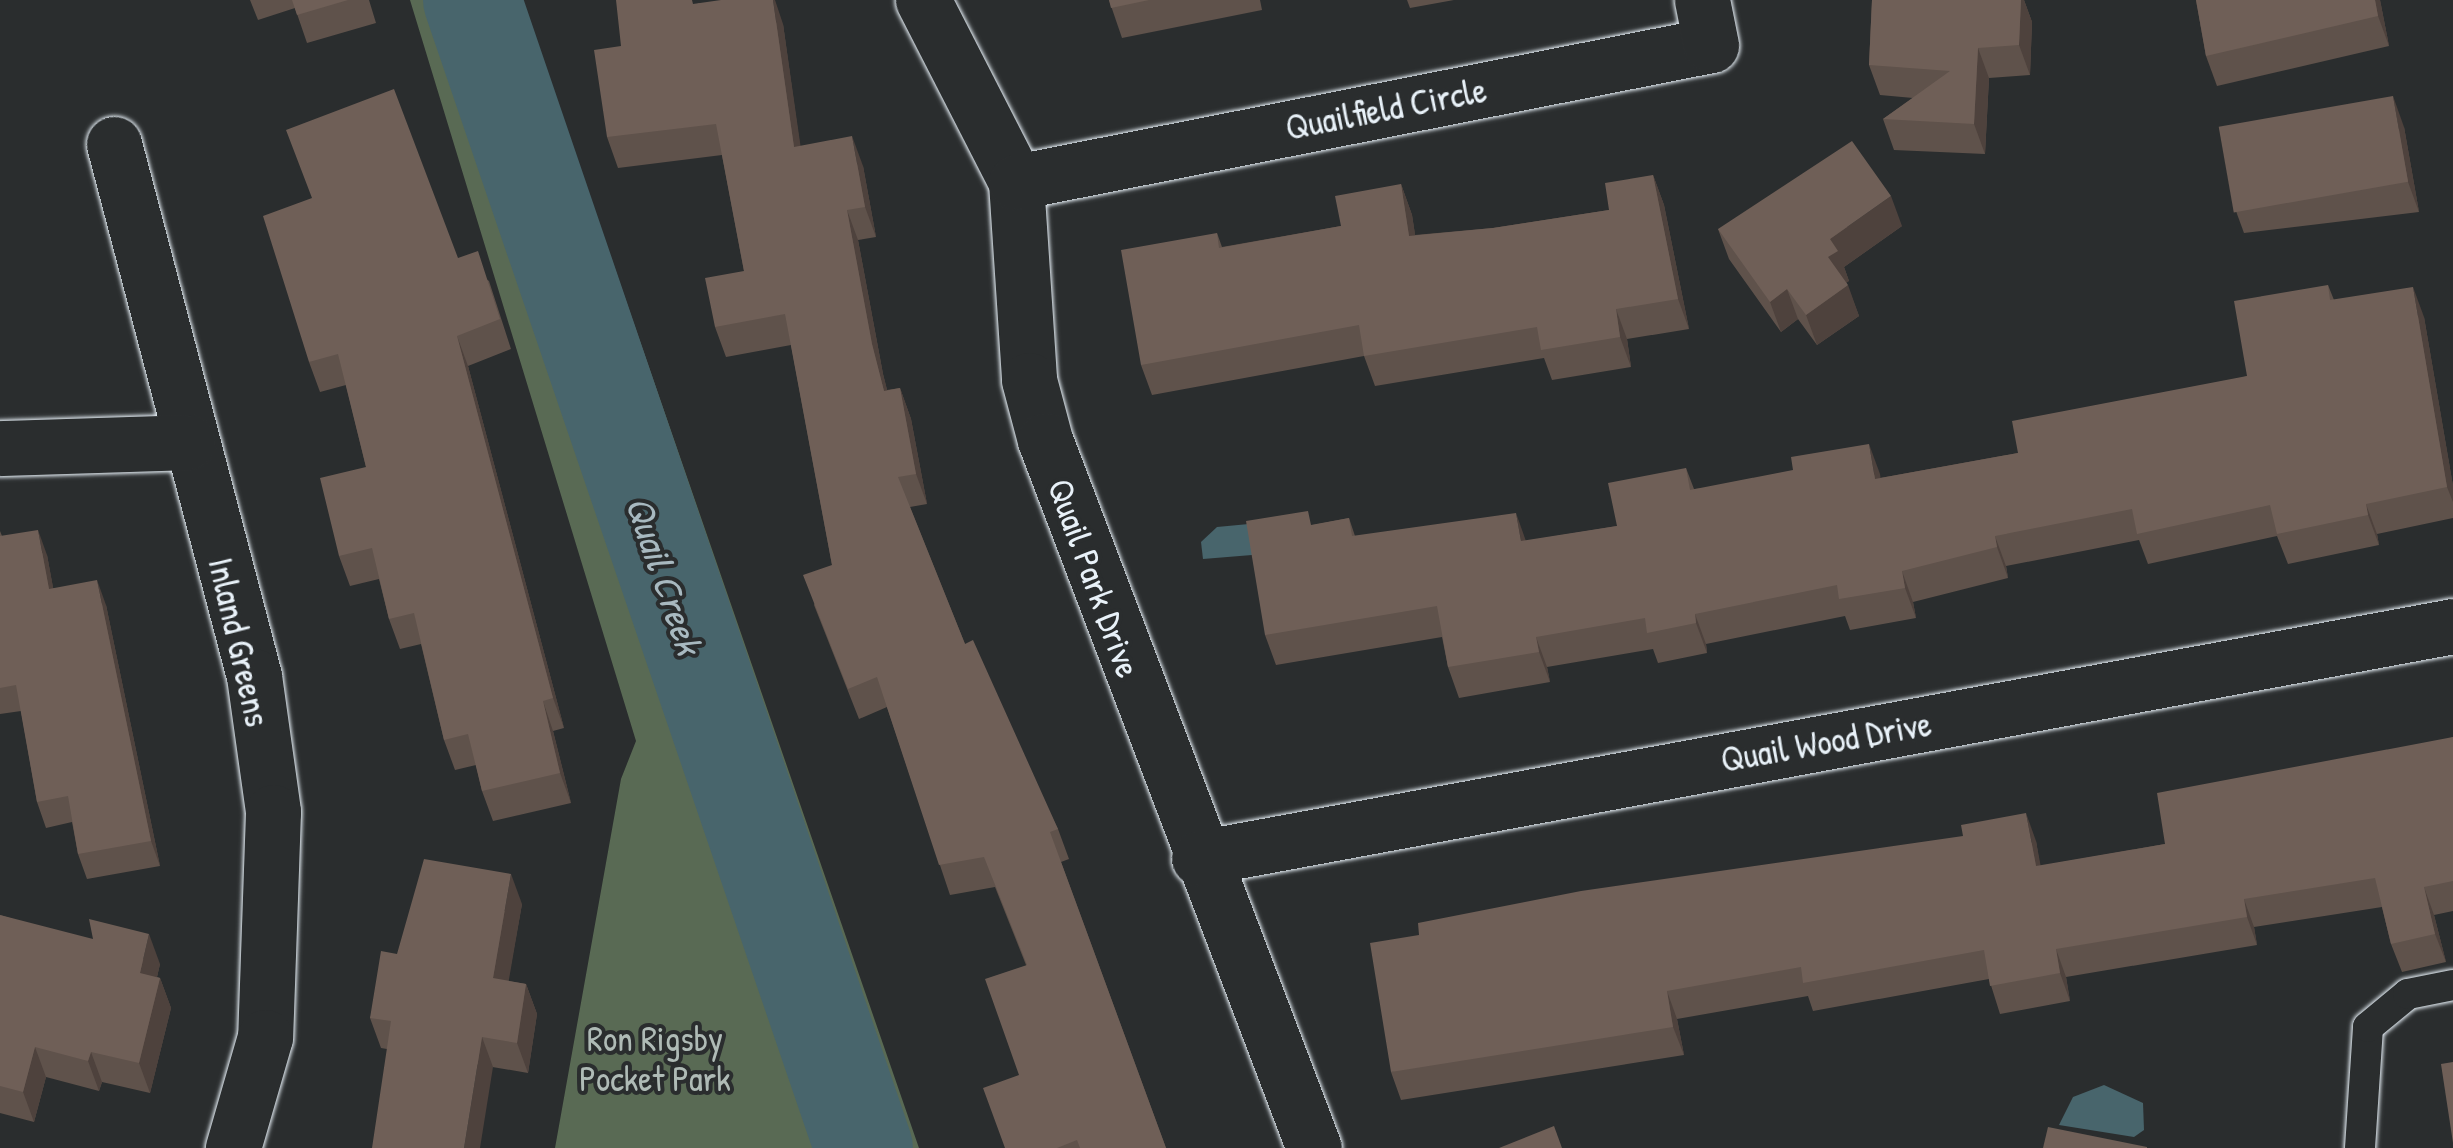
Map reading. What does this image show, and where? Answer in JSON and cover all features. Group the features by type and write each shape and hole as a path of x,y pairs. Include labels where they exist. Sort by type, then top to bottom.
{"street":[{"name":"Quail Park Drive","path":"923,0 1016,182 1029,380 1045,440 1199,858 1314,1148"},
{"name":"Quailfield Circle","path":"1016,182 1711,45 1702,0"},
{"name":"Inland Greens","path":"114,144 188,442 254,676 273,812 264,1038 234,1148"},
{"path":"0,448 188,442"},
{"name":"Quail Wood Drive","path":"1199,858 2453,626"}],"lane":[{"path":"2360,1148 2368,1027 2408,994 2453,985"}],"green space":[{"name":"Ron Rigsby Pocket Park","path":"410,0 522,0 919,1148 555,1148 621,779 636,741"}],"water":[{"path":"1270,522 1252,555 1203,559 1201,542 1217,527"},
{"path":"2104,1085 2143,1103 2144,1130 2134,1137 2059,1125 2073,1097"}],"building":[{"path":"292,0 348,0 297,15"},
{"path":"616,0 692,0 693,4 773,0 794,147 852,136 865,207 847,210 872,344 884,391 900,388 916,474 898,477 965,644 973,640 1058,829 1050,832 1166,1148 1080,1148 1077,1140 1057,1148 1005,1148 983,1088 1019,1075 985,979 1027,965 984,857 939,865 877,677 848,689 803,575 832,565 785,314 715,327 705,278 744,271 716,124 607,137 594,50 621,46"},
{"path":"1109,0 1149,0 1111,8"},
{"path":"1872,0 2021,0 2019,45 1978,48 1974,124 1883,119 1950,71 1869,65"},
{"path":"2196,0 2375,0 2378,16 2206,56"},
{"path":"394,89 458,258 478,251 500,319 457,336 553,698 543,701 560,773 482,791 468,734 444,740 414,613 389,619 372,548 339,556 320,478 366,467 338,354 309,362 263,216 312,198 286,130"},
{"path":"2393,96 2408,182 2234,212 2219,127"},
{"path":"1852,141 1891,196 1830,239 1838,251 1828,257 1848,285 1806,315 1787,289 1770,302 1718,229"},
{"path":"1653,175 1678,299 1616,309 1620,337 1541,350 1537,327 1364,356 1359,325 1141,365 1121,250 1217,233 1219,248 1341,226 1335,196 1401,184 1409,236 1493,228 1609,210 1605,183"},
{"path":"2328,285 2330,300 2413,287 2447,487 2366,504 2368,515 2277,534 2270,505 2137,534 2132,509 1995,536 1997,547 1902,571 1905,588 1839,599 1837,585 1695,614 1696,623 1647,633 1645,618 1536,637 1539,652 1448,667 1437,606 1265,635 1246,521 1308,511 1311,525 1349,518 1352,536 1516,513 1521,541 1617,526 1608,483 1686,468 1690,490 1793,470 1791,457 1869,444 1875,479 2018,453 2012,421 2247,376 2234,301"},
{"path":"38,530 49,589 97,580 151,841 78,854 68,796 37,802 16,685 0,688 0,536"},
{"path":"2453,737 2453,881 2424,887 2435,934 2391,944 2375,878 2244,899 2247,917 2056,949 2060,973 1990,986 1984,950 1803,983 1801,967 1667,991 1673,1027 1391,1072 1370,943 1419,935 1418,923 1581,891 1963,836 1961,825 2026,813 2036,866 2165,844 2157,793"},
{"path":"424,859 511,874 493,978 526,984 517,1043 482,1037 464,1148 372,1148 391,1021 370,1018 381,951 397,954"},
{"path":"0,915 93,939 89,919 149,934 140,973 160,978 139,1063 91,1052 88,1061 35,1047 23,1092 0,1086"},
{"path":"2453,1062 2453,1143 2441,1064"},
{"path":"1554,1126 1562,1148 1499,1148"},
{"path":"2048,1127 2147,1147 2147,1148 2043,1148"}],"waterway":[{"name":"Quail Creek","path":"472,0 864,1148"}]}
